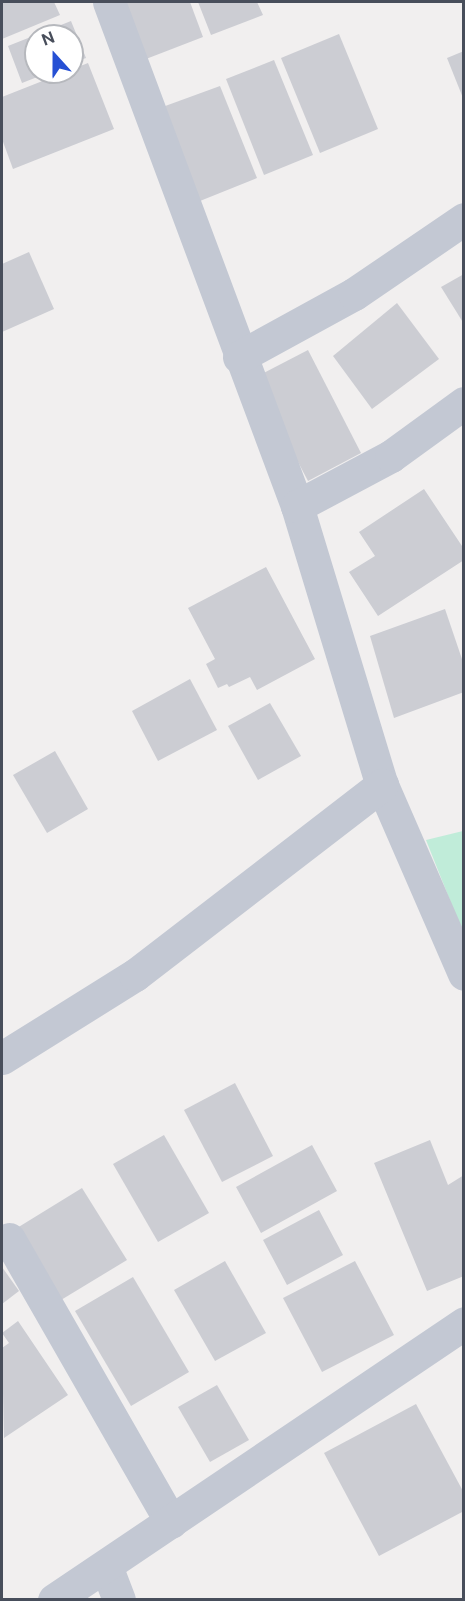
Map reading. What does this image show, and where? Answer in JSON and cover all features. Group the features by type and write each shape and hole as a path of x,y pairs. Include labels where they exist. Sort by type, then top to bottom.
{"street":[{"path":"109,2 297,506 382,786 464,974"},
{"path":"240,357 354,294 464,219"},
{"path":"297,506 391,456 464,402"},
{"path":"2,1058 135,975 382,786"},
{"path":"9,1239 171,1522"},
{"path":"54,1599 464,1323"},
{"path":"106,1566 119,1599"}],"green space":[{"path":"463,831 463,933 426,840"}],"building":[{"path":"2,2 54,2 60,15 38,24 24,24 24,30 2,39"},
{"path":"124,2 190,2 203,37 146,59"},
{"path":"198,2 257,2 263,15 211,35"},
{"path":"339,34 378,129 320,153 281,58"},
{"path":"24,40 24,82 22,83 8,46"},
{"path":"464,51 464,98 463,98 447,58"},
{"path":"274,60 313,155 264,175 226,79"},
{"path":"88,63 114,129 13,169 2,139 2,97 35,84 84,84 84,65"},
{"path":"220,86 257,178 195,203 157,109"},
{"path":"29,252 54,309 2,332 2,264"},
{"path":"464,274 464,324 441,287"},
{"path":"397,303 439,359 372,409 333,356"},
{"path":"308,350 361,453 308,481 254,378"},
{"path":"424,489 464,549 464,560 378,616 349,572 375,556 359,532"},
{"path":"266,567 315,659 257,690 250,677 229,687 227,684 218,688 206,664 215,659 188,608"},
{"path":"445,609 464,665 464,692 394,718 370,636"},
{"path":"190,679 217,730 158,761 132,711"},
{"path":"270,703 301,756 258,780 228,726"},
{"path":"55,751 88,809 47,833 13,775"},
{"path":"235,1083 273,1156 222,1182 184,1110"},
{"path":"164,1135 209,1213 158,1242 113,1164"},
{"path":"430,1140 448,1185 464,1175 464,1276 427,1291 374,1163"},
{"path":"312,1145 337,1191 261,1233 236,1187"},
{"path":"82,1188 127,1260 61,1300 17,1228"},
{"path":"319,1210 343,1255 287,1285 263,1240"},
{"path":"225,1261 266,1333 215,1361 174,1290"},
{"path":"355,1261 394,1335 322,1372 283,1298"},
{"path":"2,1267 19,1291 2,1304"},
{"path":"133,1277 189,1372 131,1406 75,1311"},
{"path":"18,1321 68,1395 4,1438 2,1348 9,1343 2,1333"},
{"path":"217,1385 249,1440 210,1462 178,1407"},
{"path":"416,1404 464,1493 464,1511 379,1556 324,1453"}]}
